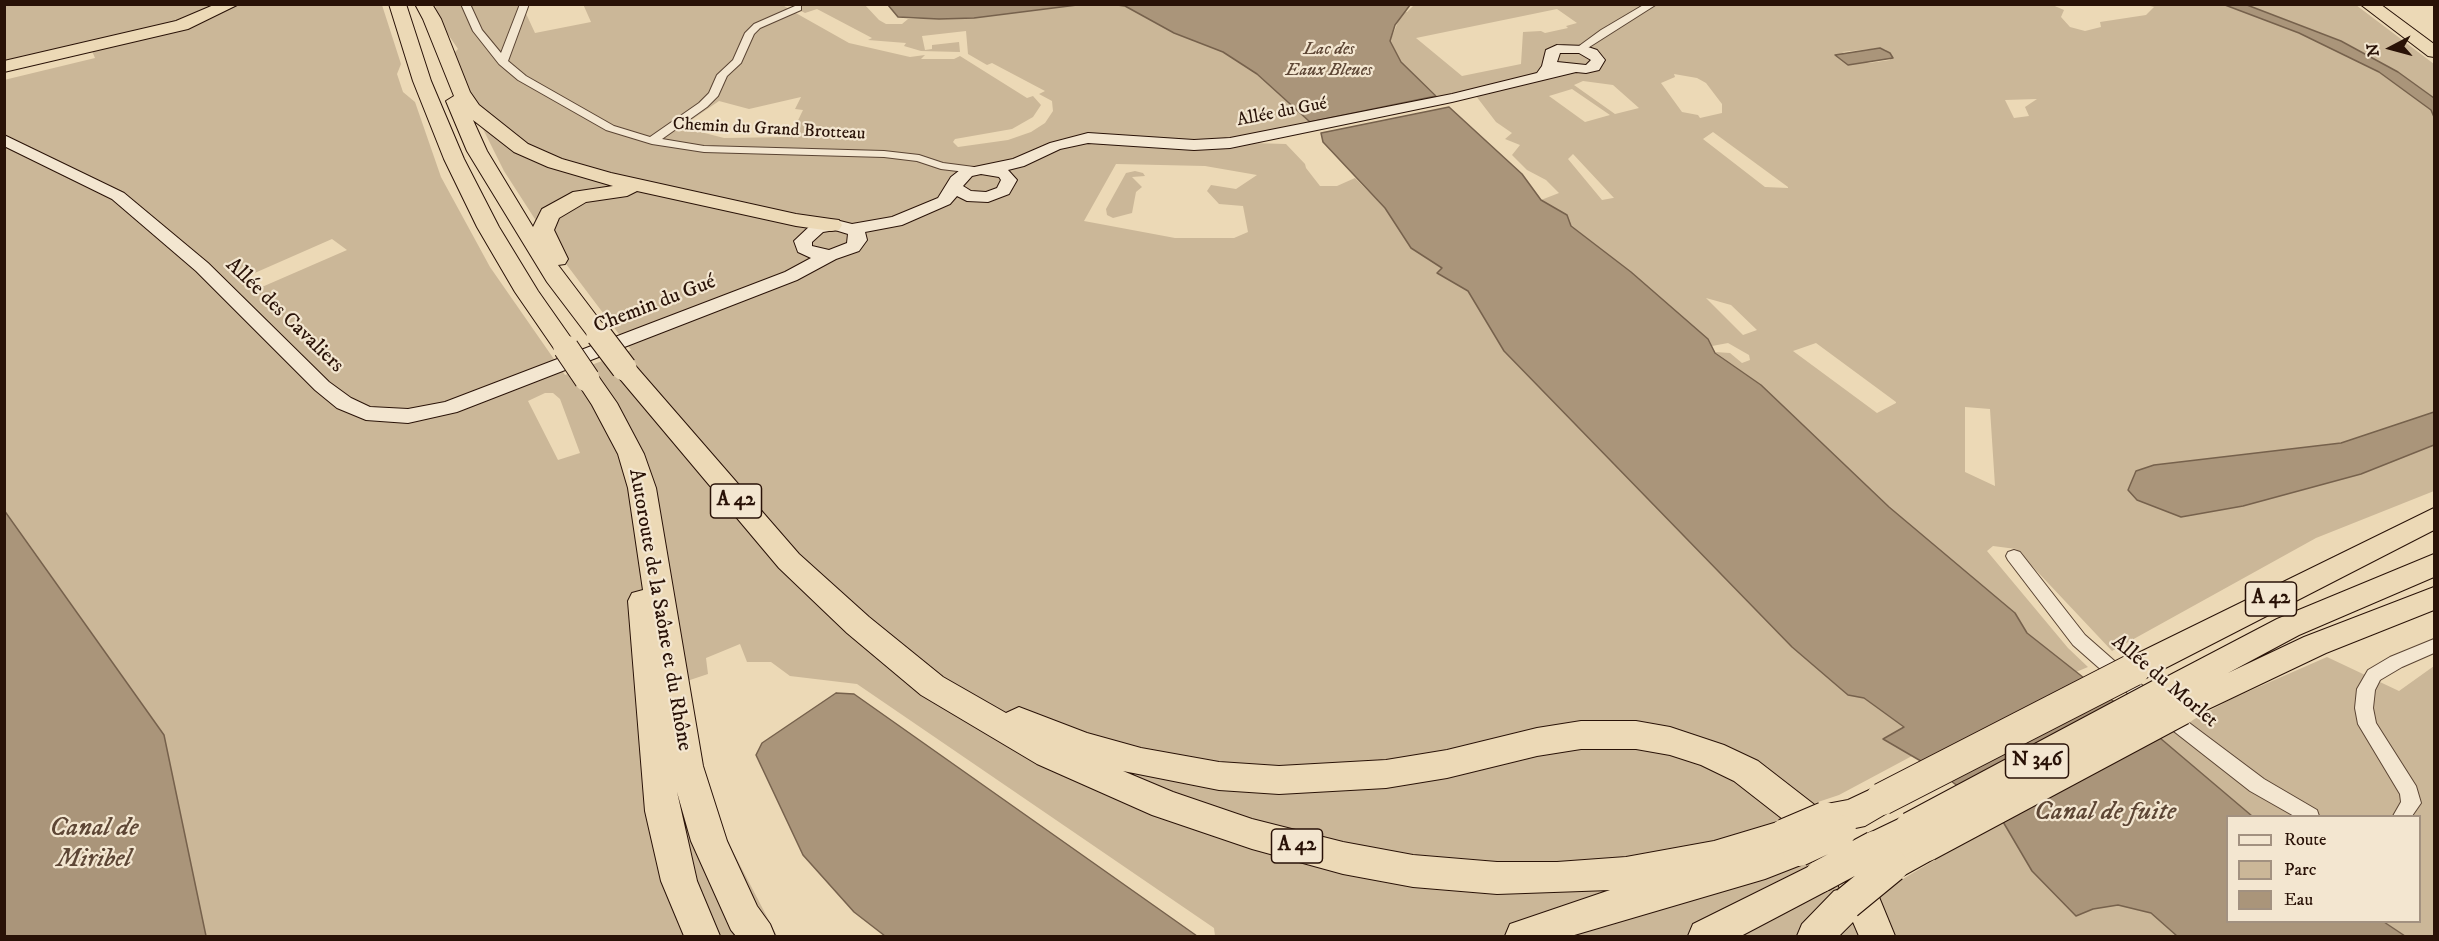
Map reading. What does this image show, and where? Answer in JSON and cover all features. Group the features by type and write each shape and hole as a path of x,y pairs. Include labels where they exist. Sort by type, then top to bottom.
{"highway":[{"path":"4,65 182,25 229,4"},
{"path":"423,4 432,20 461,92 472,110 521,148 555,163 607,178 796,220 831,225"},
{"path":"2368,4 2434,51"},
{"name":"Autoroute de la Saône et du Rhône","path":"402,7 443,76 477,151 558,282 624,368 789,561 858,625 932,686 1049,754 1164,804 1252,834 1343,858 1413,871 1497,878 1557,878 1626,873 1680,864 1749,848 1802,854"},
{"name":"Autoroute de la Saône et du Rhône","path":"402,7 422,81 454,159 488,227 562,357 587,380 618,428 631,454 642,488 686,766 708,841 744,918 757,936"},
{"path":"558,282 563,267 552,251 543,230 545,222 550,214 565,203 603,191 645,192 748,214 795,232 804,245"},
{"path":"618,428 633,500 662,811 680,881 702,936"},
{"name":"A 42","path":"1802,854 1850,816 2434,518"},
{"path":"2426,572 2411,559 2434,547"},
{"path":"2184,699 2288,627 2426,572"},
{"path":"1815,936 1848,903 1883,856 2184,699 2407,587 2426,572"},
{"path":"2184,699 2238,683 2315,645 2434,598"},
{"path":"858,625 984,703 1044,731 1141,762 1219,776 1304,780 1361,778 1447,764 1548,739 1599,734 1652,737 1693,748 1729,763 1765,783 1818,829 1852,874 1877,936"},
{"path":"1523,936 1586,915 1802,854 1883,856"},
{"path":"1706,936 1802,854"}],"street":[{"name":"Chemin du Grand Brotteau","path":"465,4 478,31 503,62 522,78 610,128 651,141 704,149 884,154 919,158 941,166 981,170"},
{"path":"503,62 525,4"},
{"path":"1541,77 1551,61 1549,56 1553,51 1589,47 1604,32 1653,4"},
{"path":"651,141 704,105 714,94 722,75 737,61 750,33 757,26 796,6"},
{"name":"Allée du Gué","path":"981,170 1029,159 1054,146 1089,138 1194,145 1230,143 1452,98 1571,69 1586,69 1597,65 1597,57 1589,47"},
{"path":"1551,61 1571,69"},
{"name":"Allée des Cavaliers","path":"4,139 24,152 118,196 202,267 322,386 344,403 366,413 408,416 450,407 562,357"},
{"name":"Allée du Gué","path":"973,197 988,197 1003,191 1009,183 1008,178 1029,159"},
{"path":"941,166 961,194 973,197"},
{"path":"830,255 814,254 804,245 812,231 831,225 856,235 944,201 961,176 981,170 1001,172 1008,178"},
{"path":"856,235 943,204 973,197"},
{"name":"Chemin du Gué","path":"562,357 768,285 830,255 847,250 856,235"},
{"name":"Chemin du Gué","path":"768,285 796,266 804,245"},
{"name":"Allée du Morlet","path":"2014,556 2079,640 2145,698 2238,772 2276,798 2308,815"},
{"path":"2403,815 2411,803 2409,792 2367,724 2364,708 2366,689 2374,675 2396,662 2434,646"}],"green space":[{"path":"583,4 781,4 789,9 802,5 865,5 886,24 902,24 908,19 974,18 1077,5 1117,4 1125,6 1174,33 1223,52 1257,74 1310,122 1252,143 1286,144 1305,164 1320,186 1337,186 1355,178 1385,208 1411,248 1442,268 1438,274 1468,291 1504,351 1792,647 1848,695 1864,698 1904,727 1884,739 1912,756 1839,795 1812,804 1886,889 2002,820 2032,871 2093,909 2118,905 2151,913 2177,936 1215,936 1214,928 857,684 790,676 771,662 747,662 740,644 706,658 708,674 684,682 703,772 728,842 777,936 206,936 164,735 5,510 4,80 95,58 91,49 5,69 5,5 382,5 401,64 397,74 403,92 415,102 441,177 490,267 565,375 631,350 551,244 504,171 468,99 451,56 458,49 441,24 435,5 522,5 535,33 591,22","holes":["817,9 872,38 868,40 906,43 904,46 921,51 960,52 959,42 932,45 932,49 925,50 922,36 966,31 968,54 987,65 992,63 1045,91 1039,94 1052,101 1053,111 1045,123 1031,132 1008,140 958,147 953,142 955,139 1012,129 1033,117 1041,105 1033,96 1027,98 960,56 954,59 921,59 925,55 910,57 849,43 794,12 799,10 805,13","801,97 795,109 803,110 790,137 724,138 681,127 719,101 749,109","1116,164 1205,166 1257,175 1236,189 1211,185 1207,191 1219,204 1243,206 1248,232 1234,238 1175,238 1084,221","332,239 347,250 255,290 241,279","545,393 553,393 560,399 580,453 558,460 528,401"]},
{"path":"1415,4 2050,4 2064,10 2061,17 2070,27 2085,31 2101,27 2100,22 2146,15 2154,7 2146,5 2225,4 2299,33 2379,72 2432,110 2434,117 2434,412 2341,443 2154,465 2137,500 2181,517 2243,506 2361,474 2434,445 2434,491 2316,538 2112,651 2016,549 1993,546 1987,551 2068,648 2088,667 2076,672 2027,633 2015,613 1889,507 1761,385 1715,352 1730,353 1742,363 1750,360 1749,355 1728,343 1712,346 1708,339 1631,272 1571,226 1567,215 1541,200 1559,193 1546,180 1527,170 1512,155 1520,145 1505,139 1512,133 1496,122 1476,96 1444,102 1401,62 1390,41 1403,10 1407,12","holes":["1557,9 1577,23 1566,26 1568,28 1545,33 1541,31 1523,32 1521,64 1462,76 1416,38","1880,48 1886,50 1890,60 1869,63 1842,52","1674,74 1697,78 1706,83 1722,104 1722,113 1700,118 1698,115 1682,112 1661,83 1675,77","1583,81 1613,85 1639,108 1615,114 1574,85","1572,89 1610,115 1585,122 1549,96","2037,99 2025,107 2029,116 2014,118 2005,100","1713,132 1788,188 1765,187 1703,139","1573,154 1614,198 1602,200 1568,159","1706,298 1731,305 1757,330 1743,335","1816,343 1896,403 1877,413 1793,351","1965,407 1990,409 1995,486 1965,472"]},
{"path":"2247,5 2356,5 2434,64 2434,98 2398,72 2342,41"},
{"path":"1135,171 1145,176 1132,177 1142,187 1136,192 1132,213 1113,218 1107,215 1106,209 1126,173"},
{"path":"2327,657 2399,691 2434,666 2434,936 2405,936 2386,923 2421,923 2421,815 2251,815 2160,738 2231,699"}],"water":[{"path":"888,5 1077,5 974,18 939,19 898,17"},
{"name":"Lac des Eaux Bleues","path":"1117,5 1410,5 1395,25 1390,41 1401,62 1436,96 1310,122 1257,74 1223,52 1174,33 1125,6"},
{"path":"2225,5 2247,5 2341,41 2398,72 2434,98 2434,117 2431,110 2379,72 2299,33"},
{"path":"1880,48 1890,53 1893,58 1848,65 1835,55"},
{"name":"Canal de fuite","path":"1449,107 1522,174 1541,200 1567,215 1571,226 1631,272 1708,339 1715,353 1761,385 1889,507 2015,613 2027,633 2160,738 2251,815 2226,815 2226,923 2386,923 2405,936 2177,936 2151,913 2118,905 2093,909 2076,916 2032,871 2002,820 1938,771 1883,739 1904,727 1864,698 1848,695 1792,647 1504,351 1468,291 1437,273 1442,268 1411,248 1385,208 1323,142 1321,133"},
{"path":"2434,412 2434,445 2361,474 2243,506 2181,517 2137,500 2128,490 2136,471 2154,465 2341,443"},
{"name":"Canal de Miribel","path":"4,510 164,735 206,936 5,936"},
{"path":"836,693 854,694 1197,936 885,936 854,912 803,855 756,755 762,743"}]}
